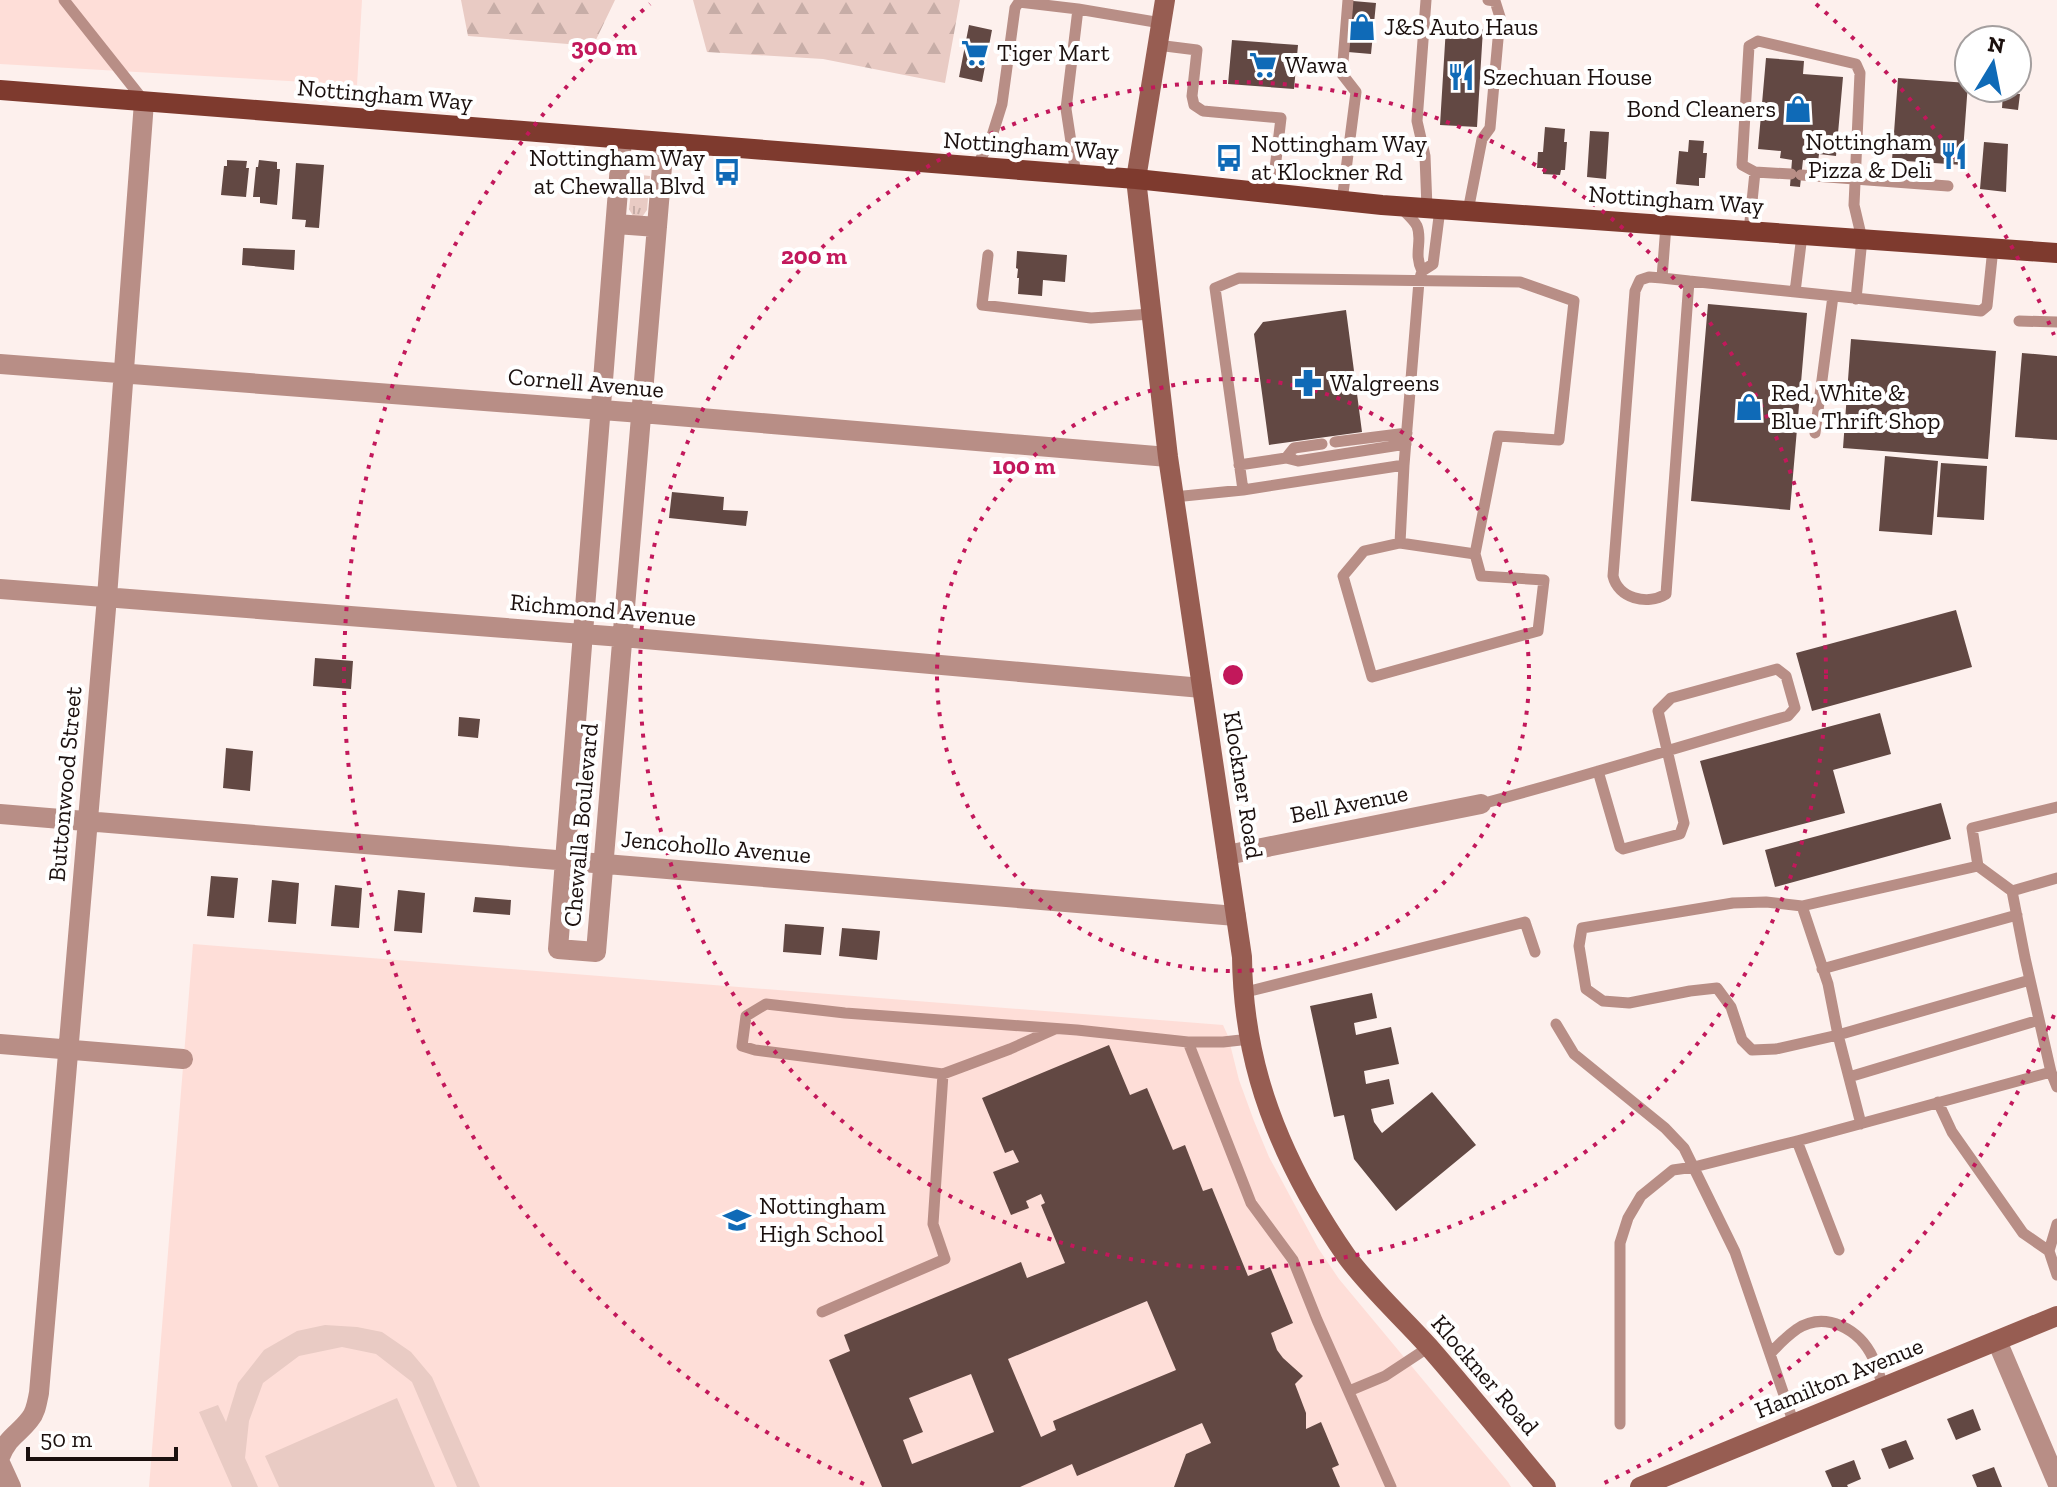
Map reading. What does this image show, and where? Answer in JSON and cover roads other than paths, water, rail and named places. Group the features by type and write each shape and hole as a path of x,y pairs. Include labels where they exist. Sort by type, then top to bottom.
{"main road":[{"name":"Klockner Road","path":"1165,0 1136,179 1168,457 1242,957 1242,993 1266,1106 1279,1138 1321,1217 1348,1257 1429,1347 1546,1487"},
{"name":"Nottingham Way","path":"0,90 1136,179 1433,209 2057,253"},
{"name":"Hamilton Avenue","path":"1640,1487 2057,1316"}],"street":[{"name":"Buttonwood Street","path":"0,1457 6,1443 29,1420 39,1393 107,597 144,102"},
{"name":"Chewalla Boulevard","path":"622,140 558,949 596,952 664,143"},
{"path":"616,224 657,227"},
{"name":"Cornell Avenue","path":"0,364 1168,457"},
{"name":"Richmond Avenue","path":"0,589 622,637 1202,688"},
{"name":"Bell Avenue","path":"1227,855 1481,804"},
{"name":"Jencohollo Avenue","path":"0,814 1236,916"},
{"path":"0,1044 183,1059"},
{"path":"1997,1341 2057,1482"},
{"path":"0,1463 11,1487"}],"lane":[{"path":"64,0 144,102"},
{"path":"1342,201 1356,92 1342,74 1348,0"},
{"path":"1420,276 1433,264 1433,209 1417,121 1426,0"},
{"path":"1468,211 1482,139 1490,128 1500,17 1495,1 1488,0"},
{"path":"976,168 991,139 1002,104 1015,8 1019,2 1161,23"},
{"path":"1076,175 1066,109 1078,9"},
{"path":"1856,299 1862,239 1854,205 1856,180 1860,73 1856,64 1758,41 1749,46 1742,165 1755,172 1796,174 1856,180 1948,186"},
{"path":"1157,45 1197,50 1192,96 1194,105 1203,111 1281,118 1272,194"},
{"path":"1749,231 1755,172"},
{"path":"1399,206 1417,225 1420,276 1400,543"},
{"path":"1662,278 1666,225"},
{"path":"1795,292 1802,235"},
{"path":"1689,281 1666,594 1659,599 1640,599 1624,595 1615,585 1613,576 1635,291 1640,280 1662,278 1981,311 1987,306 1993,248"},
{"path":"988,255 982,305 1091,318 1151,314"},
{"path":"1243,490 1215,288 1239,278 1420,276 1520,282 1574,301 1559,440 1498,436 1475,554 1481,576 1544,580 1538,631 1372,677 1343,576 1364,551 1400,543 1475,554"},
{"path":"1815,433 1833,296"},
{"path":"2019,321 2057,322"},
{"path":"1286,458 1294,448 1406,439"},
{"path":"1239,465 1286,458 1298,461 1406,439"},
{"path":"1174,497 1243,490 1404,465"},
{"path":"1481,804 1668,749 1788,716 1795,708 1786,676 1777,669 1671,698 1658,711 1668,749 1684,823 1680,834 1623,849 1620,847 1598,771"},
{"path":"2057,807 1972,828 1978,866 2012,891 2039,1020 2057,1087"},
{"path":"1978,866 1802,906 1766,902 1733,903 1582,928 1579,946 1586,989 1603,1001 1629,1003 1717,988 1731,1007 1742,1040 1752,1050 1776,1049 1838,1035 2030,980"},
{"path":"2012,891 2057,878"},
{"path":"1802,906 1828,984 1861,1124"},
{"path":"1822,969 2017,915"},
{"path":"1242,993 1525,922 1535,952"},
{"path":"1055,1029 943,1074 742,1046 746,1016 766,1004 845,1013 1055,1029 1188,1042 1250,1039"},
{"path":"1849,1077 2039,1020"},
{"path":"1556,1024 1574,1054 1665,1128 1684,1148 1735,1252 1794,1424"},
{"path":"1188,1042 1251,1203 1293,1260 1391,1487"},
{"path":"1620,1424 1620,1243 1628,1218 1641,1196 1673,1170 1797,1141 2051,1072"},
{"path":"822,1312 945,1259 933,1224 943,1074"},
{"path":"1938,1102 1952,1132 2023,1233 2049,1251"},
{"path":"1797,1141 1839,1250"},
{"path":"2057,1224 2049,1251 2057,1275"},
{"path":"1770,1354 1798,1328 1824,1320 1847,1327 1862,1340 1873,1357 1883,1387"},
{"path":"1349,1391 1385,1376 1429,1347"}],"place":[{"name":"J&S Auto Haus","path":"1362,27"},
{"name":"Tiger Mart","path":"975,53"},
{"name":"Wawa","path":"1263,65"},
{"name":"Szechuan House","path":"1461,77"},
{"name":"Bond Cleaners","path":"1798,109"},
{"name":"Nottingham Pizza & Deli","path":"1954,156"},
{"name":"Nottingham Way at Klockner Rd","path":"1229,158"},
{"name":"Nottingham Way at Chewalla Blvd","path":"727,172"},
{"name":"Walgreens","path":"1308,383"},
{"name":"Red, White & Blue Thrift Shop","path":"1749,407"},
{"name":"Nottingham High School","path":"737,1220"}]}
